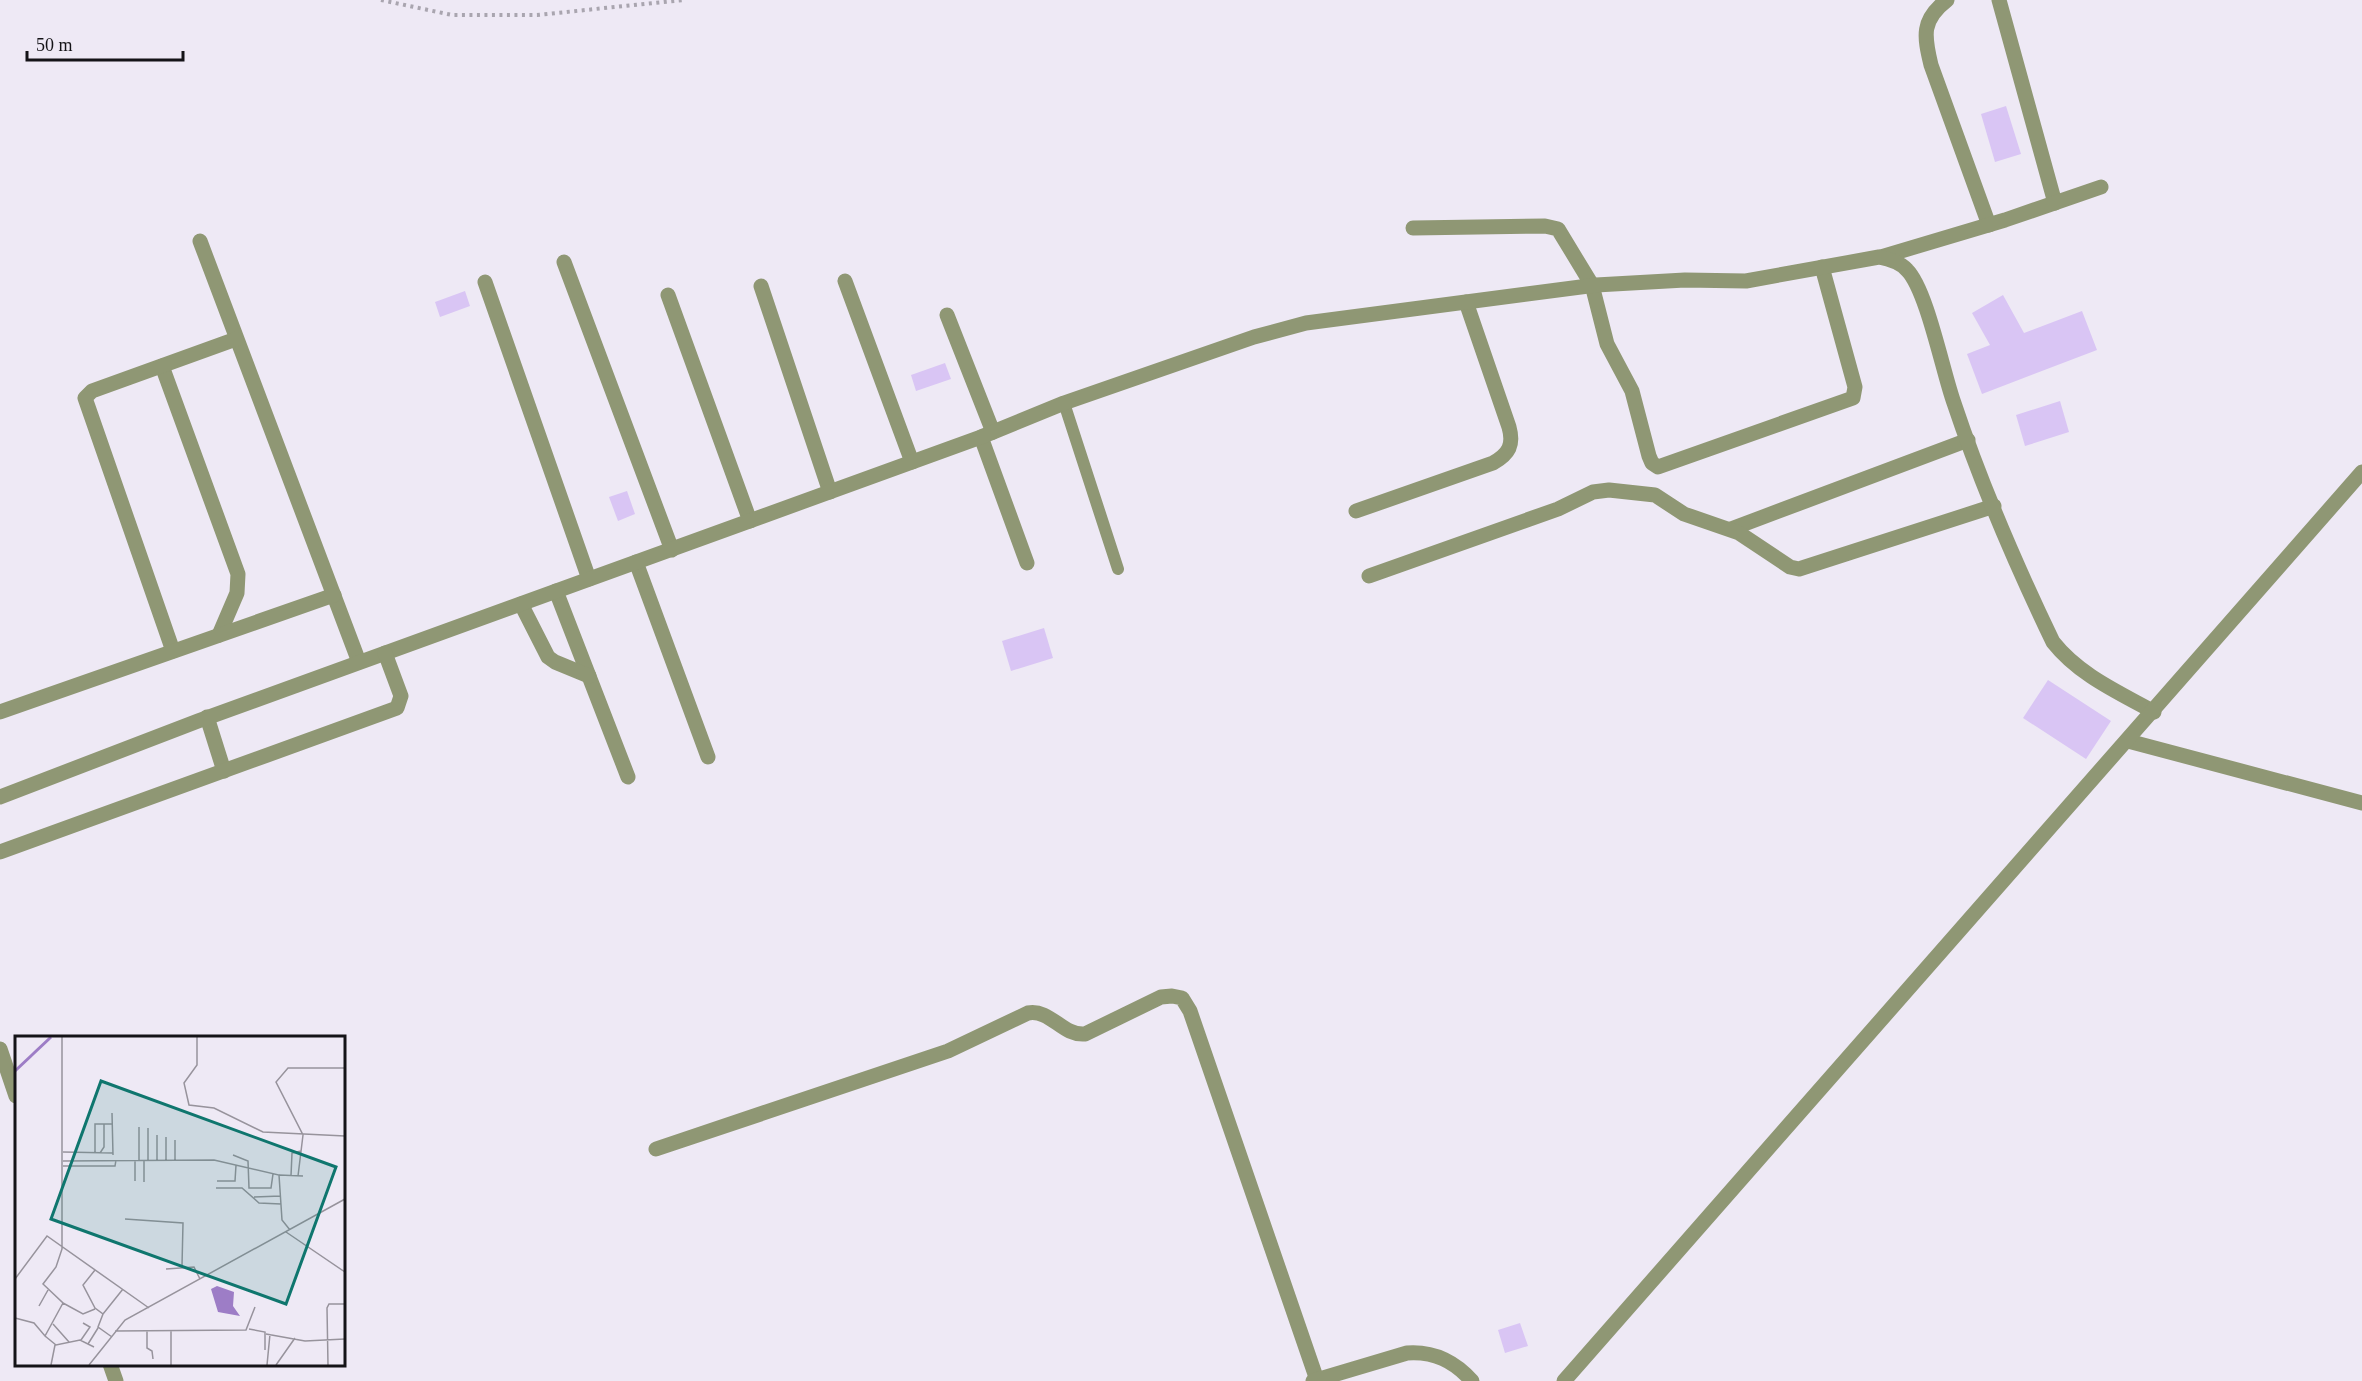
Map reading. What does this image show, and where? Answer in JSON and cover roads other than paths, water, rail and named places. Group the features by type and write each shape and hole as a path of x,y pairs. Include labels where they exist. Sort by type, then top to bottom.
{"street":[{"path":"1947,0 1935,9 1927,23 1926,43 1931,65 1989,225"},
{"path":"1999,0 2055,203"},
{"path":"0,796 207,717 987,435 1065,403 1254,337 1292,326 1593,285 1685,280 1746,281 1879,257 1989,225 2101,187"},
{"path":"1413,228 1553,227 1565,236 1593,285 1607,344 1629,384 1649,456 1652,463 1658,467 1853,398 1855,387 1822,267"},
{"path":"200,241 359,662"},
{"path":"1879,257 1892,260 1907,270 1917,288 1968,440 2039,614 2053,642 2065,658 2082,671 2154,712"},
{"path":"564,262 672,550"},
{"path":"845,281 912,462"},
{"path":"485,282 589,579"},
{"path":"761,286 830,492"},
{"path":"668,294 750,521"},
{"path":"1356,511 1492,463 1504,457 1510,449 1512,439 1509,427 1466,302"},
{"path":"947,315 1027,563"},
{"path":"173,651 86,398 92,391 236,339"},
{"path":"162,366 238,574 237,593 219,635"},
{"path":"1731,529 1968,440"},
{"path":"1564,1381 2154,712 2362,472"},
{"path":"1369,576 1558,509 1600,490 1655,495 1683,514 1731,529 1799,570 1994,506"},
{"path":"636,562 708,757"},
{"path":"556,591 628,777"},
{"path":"0,712 334,595"},
{"path":"521,604 548,657 589,676"},
{"path":"0,852 397,708 400,696 385,653"},
{"path":"207,717 224,771"},
{"path":"2128,741 2362,803"},
{"path":"656,1149 948,1051 1028,1013 1037,1011 1072,1033 1085,1034 1161,997 1182,998 1190,1011 1315,1381 1407,1353 1422,1352 1438,1355 1454,1364 1472,1381"},
{"path":"0,1049 15,1093"},
{"path":"110,1366 116,1381"}],"lane":[{"path":"1065,403 1118,569"}]}
